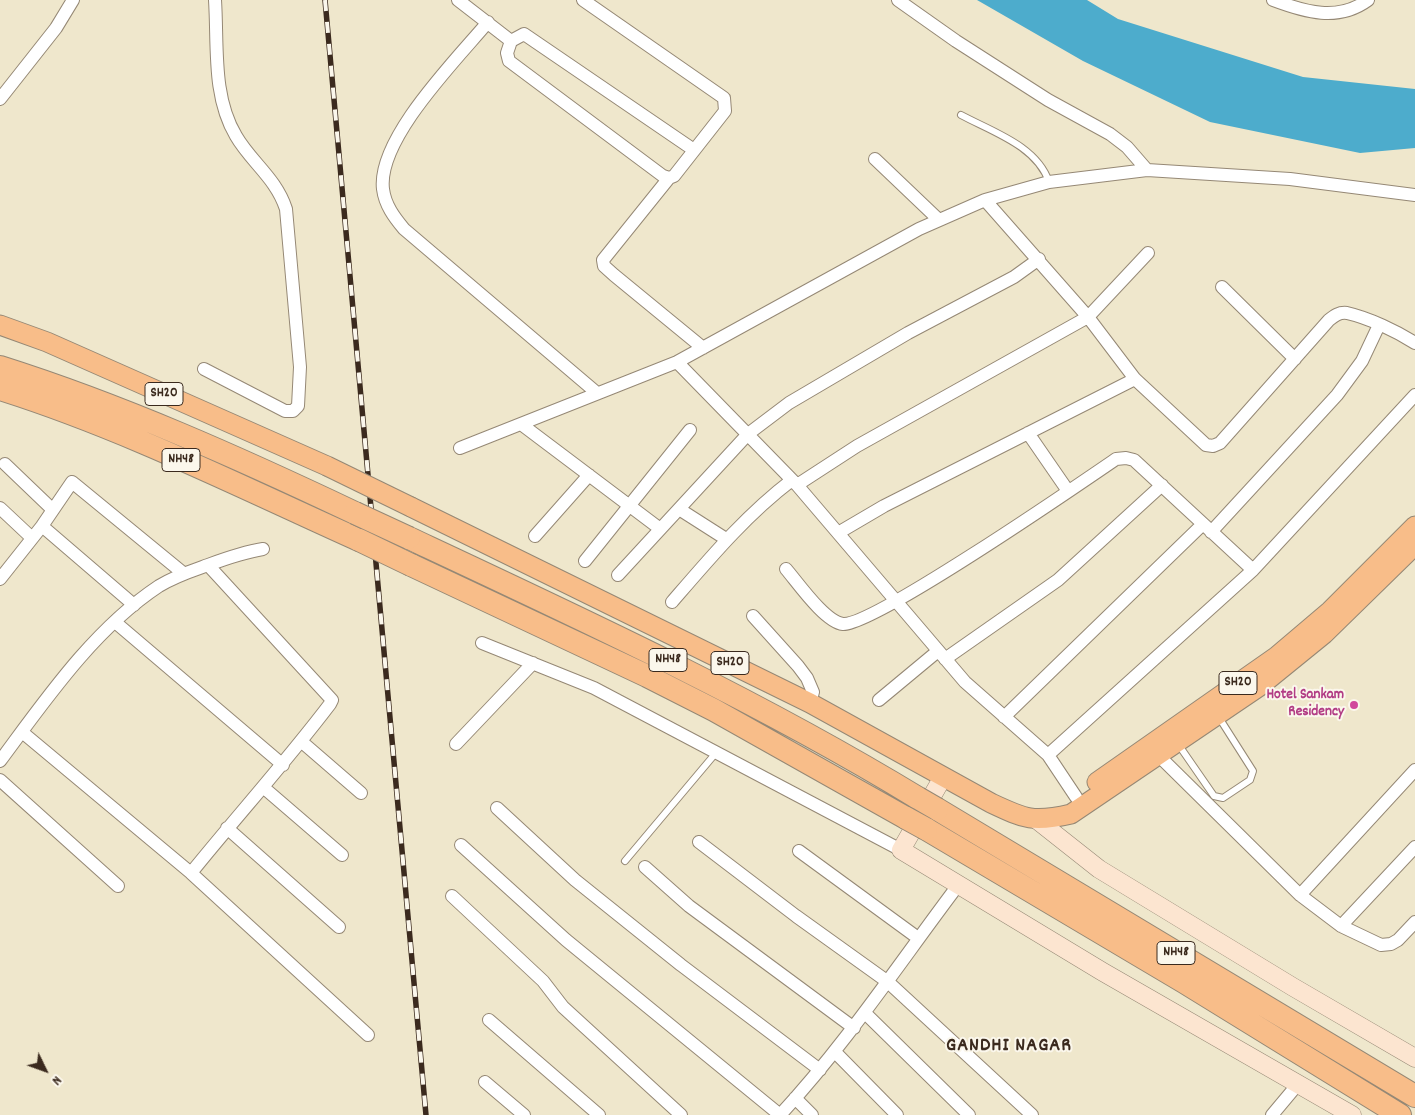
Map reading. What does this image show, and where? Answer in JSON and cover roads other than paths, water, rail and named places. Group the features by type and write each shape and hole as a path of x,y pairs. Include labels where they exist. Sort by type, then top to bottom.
{"highway":[{"name":"NH48","path":"0,367 54,384 163,426 409,538 676,664 854,759 1415,1096"},
{"name":"NH48","path":"0,389 47,404 111,430 359,540 697,702 926,829 1184,982 1400,1115"}],"main road":[{"name":"SH20","path":"0,325 47,342 327,466 810,703 999,807 1041,820 1071,814 1260,686 1324,634 1415,545"},
{"name":"SH20","path":"1041,820 1277,656 1330,611 1415,526"}],"street":[{"path":"0,99 56,28 73,0"},
{"path":"204,370 285,411 293,411 298,406 300,367 286,208 276,185 237,139 228,122 217,66 215,0"},
{"path":"458,0 510,41"},
{"path":"584,0 724,98 724,111 674,176 670,178 603,260 604,266 614,275 703,348"},
{"path":"898,0 956,41 1048,100 1110,134 1127,147 1147,170"},
{"path":"1273,0 1301,11 1323,14 1343,12 1368,0"},
{"path":"488,22 414,111 393,144 386,163 383,188 390,212 404,229 597,393"},
{"path":"670,178 516,68 509,61 507,54 510,41 518,35 524,34 694,150"},
{"path":"876,159 939,220"},
{"path":"460,448 678,362 919,229 985,200 1050,182 1147,170 1290,179 1415,195"},
{"path":"985,200 1039,259 1088,317 1135,379 1206,445 1213,446 1220,443 1329,320 1337,314 1346,313 1379,325 1415,344"},
{"path":"672,602 726,539 767,499 857,446 1088,317 1148,253"},
{"path":"618,575 659,528 748,434 789,403 908,333 1014,276 1039,259"},
{"path":"1222,286 1295,359"},
{"path":"1004,717 1207,528 1337,395 1362,361 1379,325"},
{"path":"678,362 795,482 895,602 965,682 1048,755 1076,796"},
{"path":"838,533 884,506 1135,379"},
{"path":"1048,755 1253,570 1415,395"},
{"path":"521,424 659,528"},
{"path":"585,561 690,430"},
{"path":"1028,433 1068,491"},
{"path":"786,569 828,617 835,622 844,624 854,622 895,602 1116,459 1126,458 1134,460 1253,570"},
{"path":"5,464 53,510"},
{"path":"535,536 589,475"},
{"path":"0,579 42,526 72,482 183,573"},
{"path":"879,700 942,655 1058,580 1162,485"},
{"path":"0,508 32,538"},
{"path":"679,508 726,539"},
{"path":"42,526 134,605"},
{"path":"0,760 77,663 115,622 134,605 160,586 183,573 237,554 263,549"},
{"path":"191,873 227,828 284,765 330,704 330,696 241,603 208,565"},
{"path":"753,616 807,678 814,692 810,703"},
{"path":"115,622 284,765"},
{"path":"482,643 594,688 715,754 901,850 1103,972 1352,1115"},
{"path":"456,744 533,664"},
{"path":"22,732 191,873 368,1035"},
{"path":"302,742 361,793"},
{"path":"1158,756 1300,895 1341,926 1381,945 1391,944 1398,940 1415,922"},
{"path":"1300,895 1415,770"},
{"path":"901,850 943,777"},
{"path":"0,780 118,886"},
{"path":"263,787 342,855"},
{"path":"497,808 576,880 673,959 820,1070"},
{"path":"1041,820 1099,869 1293,987 1415,1058"},
{"path":"227,828 339,927"},
{"path":"699,842 796,916 888,982 1032,1115"},
{"path":"461,845 566,940 780,1115 854,1028 959,884"},
{"path":"1341,926 1415,847"},
{"path":"799,851 918,938"},
{"path":"645,867 689,906 854,1028"},
{"path":"452,896 531,969 563,1007 681,1115"},
{"path":"865,1013 969,1115"},
{"path":"489,1020 599,1115"},
{"path":"835,1052 898,1115"},
{"path":"485,1082 524,1115"},
{"path":"1272,1115 1298,1084"},
{"path":"795,1098 812,1115"}],"lane":[{"path":"961,115 1022,147 1045,170 1050,182"},
{"path":"1177,743 1214,796 1223,798 1250,780 1253,771 1218,715"},
{"path":"625,861 715,754"}],"water":[{"path":"977,0 1087,0 1118,19 1303,77 1415,89 1415,148 1360,153 1210,122 1083,61"}],"railway":[{"path":"325,0 426,1115"}],"place":[{"name":"Hotel Sankam Residency","path":"1354,705"}],"district":[{"name":"GANDHI NAGAR","path":"1009,1047"}]}
